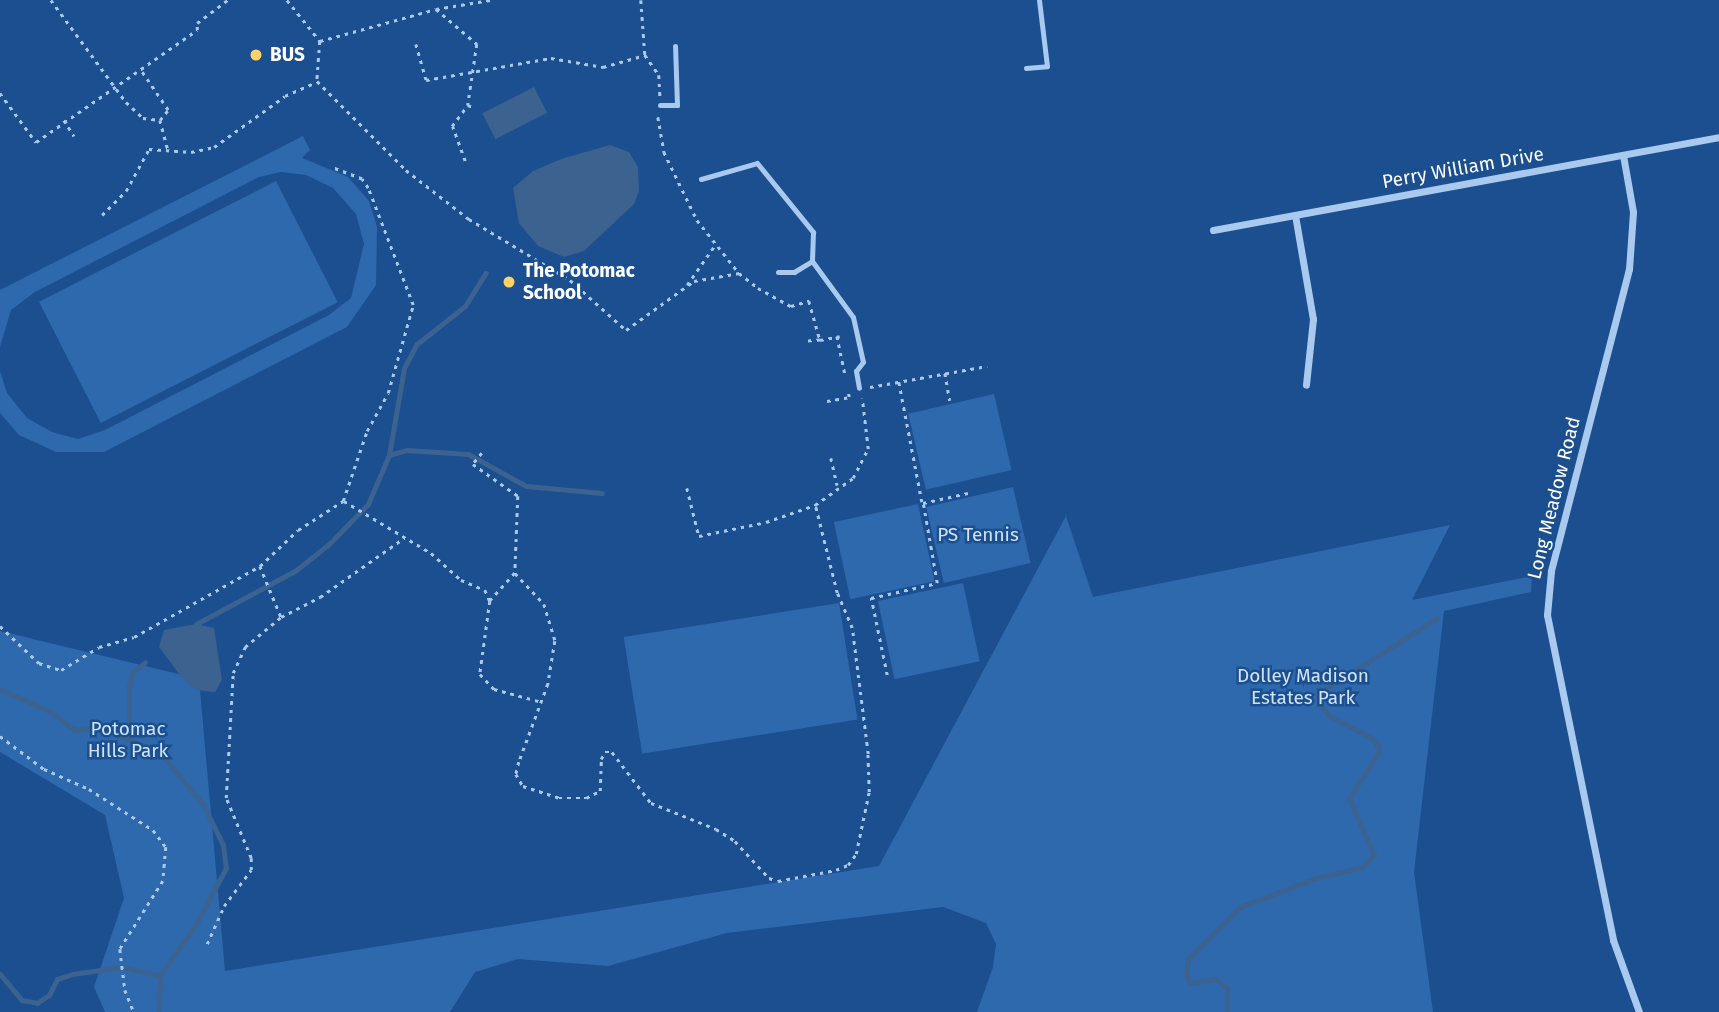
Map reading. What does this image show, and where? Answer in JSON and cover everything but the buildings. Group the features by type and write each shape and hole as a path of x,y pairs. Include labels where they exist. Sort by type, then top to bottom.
{"street":[{"name":"Perry William Drive","path":"1213,230 1719,137"},
{"name":"Long Meadow Road","path":"1623,155 1633,212 1629,269 1550,571 1547,615 1613,940 1639,1012"},
{"path":"1295,215 1313,319 1306,385"}],"lane":[{"path":"1026,68 1047,66 1039,0"},
{"path":"660,106 677,105 676,46"},
{"path":"701,179 757,163 813,232 812,261 853,317 863,362 856,371 859,388"},
{"path":"778,272 794,272 812,261"}],"path":[{"path":"51,0 114,86 143,118 160,120"},
{"path":"0,93 36,142 114,86 141,72 197,30 197,23 227,0"},
{"path":"287,0 320,41 317,81 405,170 469,219 570,280 626,330 686,286 713,276 739,273"},
{"path":"320,41 436,9 490,0"},
{"path":"436,9 477,44 476,71 467,93 468,106 452,126 464,160"},
{"path":"416,44 426,80 551,58 603,67 645,55"},
{"path":"141,72 168,110 160,120"},
{"path":"103,215 126,191 149,149 191,152 222,143 285,96 317,81"},
{"path":"468,106 474,108"},
{"path":"64,120 75,136"},
{"path":"160,120 168,150"},
{"path":"0,626 39,663 61,670 99,648 134,637 260,566 298,530 344,501 367,431 388,393 414,305 368,188 362,179 334,168"},
{"path":"686,286 715,245"},
{"path":"808,301 820,340"},
{"path":"808,341 838,336 845,377"},
{"path":"827,401 849,397 848,390 987,366"},
{"path":"945,373 950,401"},
{"path":"887,675 871,598 937,583 899,382"},
{"path":"687,488 699,536 766,522 815,505 853,478 868,449 859,388"},
{"path":"482,453 473,464 518,496 515,573 490,601"},
{"path":"831,458 838,487"},
{"path":"922,503 968,493"},
{"path":"344,501 442,560 461,580 485,590 490,601 480,674 494,689 542,702"},
{"path":"515,573 544,604 555,641 542,702 516,774 523,786 559,798 586,798 600,792 601,759 605,752 612,752 651,803 716,829 735,842 769,878 778,881 848,865 856,854 866,818 867,741 852,628 837,593 815,505"},
{"path":"207,944 224,906 251,870 251,858 226,798 233,673 245,647 281,617 320,597 404,538"},
{"path":"260,566 281,617"},
{"path":"0,736 44,769 89,789 153,830 166,848 163,881 123,939 121,958 134,1012"}],"green space":[{"path":"303,136 310,150 302,158 348,177 369,201 377,227 376,285 347,327 104,452 56,452 19,435 0,413 0,371 7,393 27,418 52,432 78,439 105,430 329,315 351,298 364,244 356,214 333,188 306,175 281,172 259,177 35,292 11,310 0,347 0,290"},
{"path":"276,181 338,302 101,423 39,302"},
{"path":"994,394 1012,470 926,490 908,414"},
{"name":"PS Tennis","path":"1013,487 1031,563 944,583 926,507"},
{"path":"918,504 934,581 850,599 834,522"},
{"path":"1066,516 1093,597 1450,525 1412,600 1532,576 1531,592 1444,611 1414,872 1433,1012 977,1012 993,967 996,944 986,923 943,907 727,933 608,966 518,959 475,972 450,1012 105,1012 94,987 124,898 105,815 0,752 0,631 199,679 225,971 879,866"},
{"path":"963,583 980,661 895,679 878,601"},
{"path":"839,603 857,720 642,754 624,637"}],"shaded area":[{"path":"534,87 547,113 495,139 482,113"},
{"path":"610,145 629,152 638,167 639,191 634,204 584,251 564,257 538,246 519,223 513,188 533,171 561,159"},
{"path":"196,624 214,628 222,680 215,692 197,690 183,679 159,647 164,630"}],"waterway":[{"path":"389,455 404,368 417,344 465,306 486,273"},
{"path":"196,624 295,571 329,544 368,504 389,455 406,450 468,454 526,486 602,493"},
{"path":"1227,1012 1227,988 1215,979 1190,983 1186,974 1188,959 1240,907 1316,878 1363,867 1374,855 1349,798 1379,752 1378,746 1372,738 1329,716 1319,703 1318,694 1437,618"},
{"path":"129,739 129,686 132,673 145,662"},
{"path":"0,689 51,712 75,730 96,727 158,751 203,804 223,845 226,868 197,922 160,976 159,1012"},
{"path":"0,974 22,1000 37,1003 49,995 57,979 72,974 123,967 160,976"}],"place":[{"name":"BUS","path":"256,55"},
{"name":"The Potomac School","path":"509,282"}],"park label":[{"name":"Dolley Madison Estates Park","path":"1303,687"},
{"name":"Potomac Hills Park","path":"128,740"}]}
